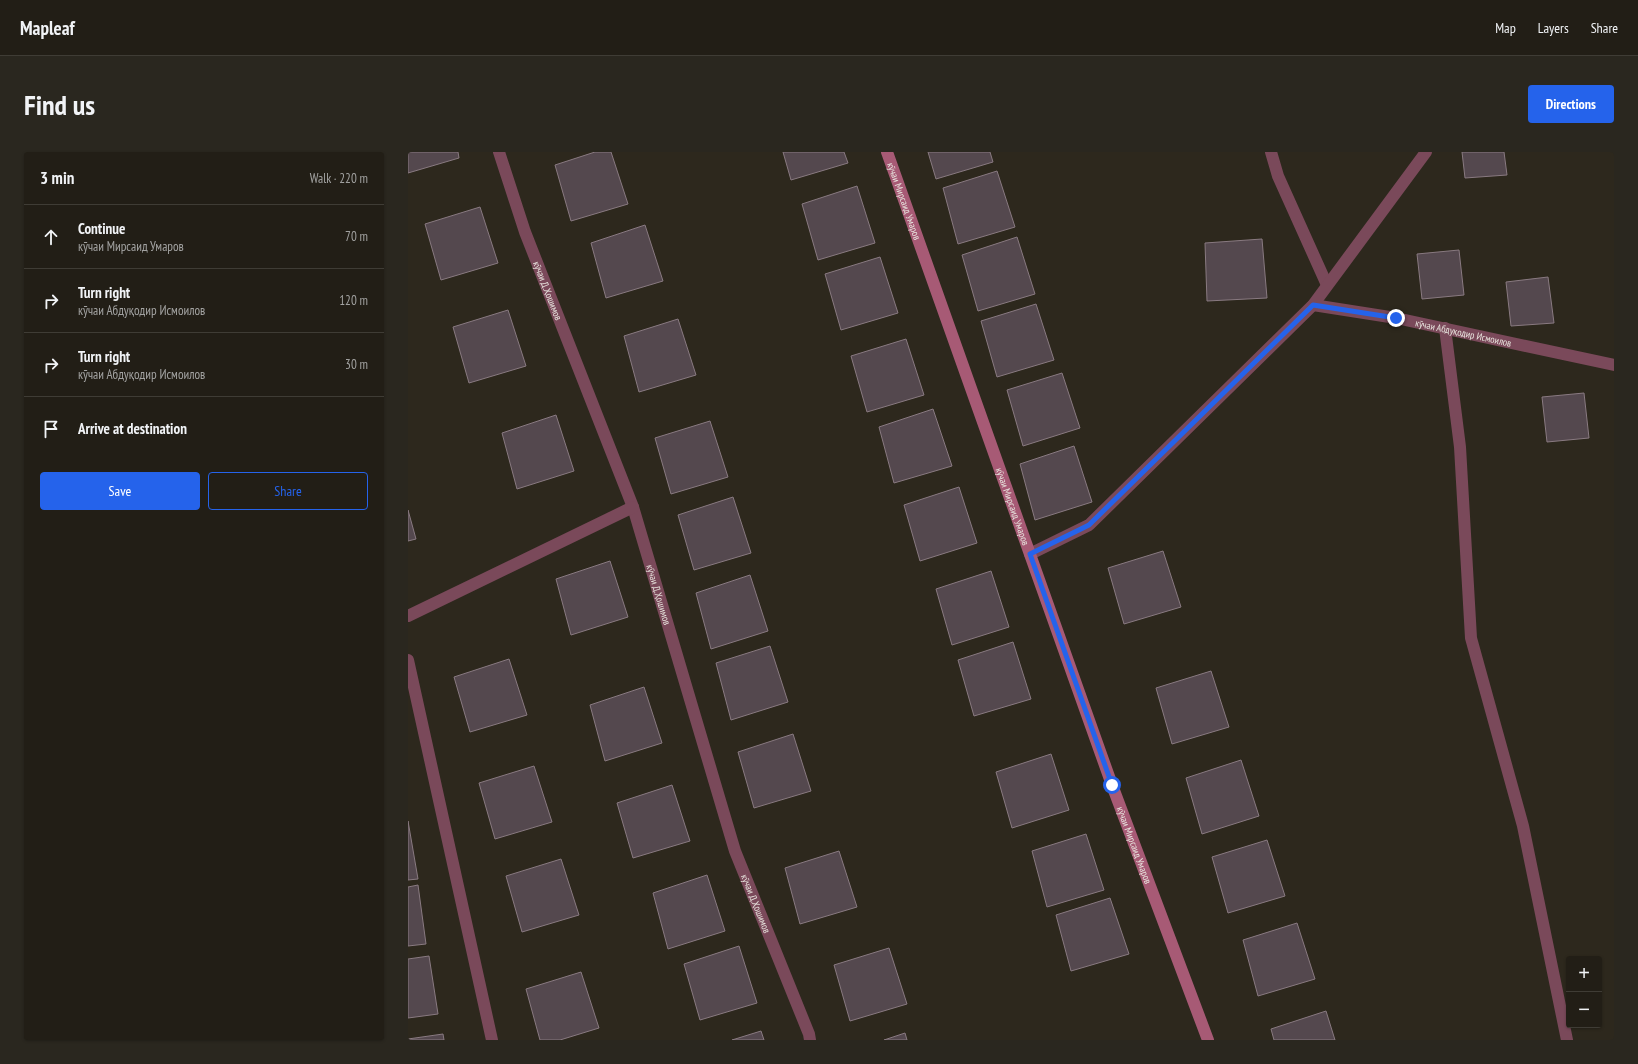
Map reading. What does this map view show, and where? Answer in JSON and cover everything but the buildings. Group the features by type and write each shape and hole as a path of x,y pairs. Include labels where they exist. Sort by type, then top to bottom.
{"street":[{"name":"кӯчаи Д.Ҳошимов","path":"499,152 525,232 633,507 735,851 809,1034 810,1040"},
{"name":"кӯчаи Мирсаид Умаров","path":"887,152 1112,785 1208,1040"},
{"path":"1271,152 1278,176 1327,285"},
{"path":"1030,554 1089,525 1313,305 1426,152"},
{"name":"кӯчаи Абдуқодир Исмоилов","path":"1313,305 1396,318 1614,365"},
{"path":"1445,328 1460,447 1471,638 1523,826 1567,1040"},
{"path":"408,616 633,507"},
{"path":"408,660 492,1040"}],"route":[{"path":"1112,785 1030,554 1089,525 1313,305 1396,318"}]}
